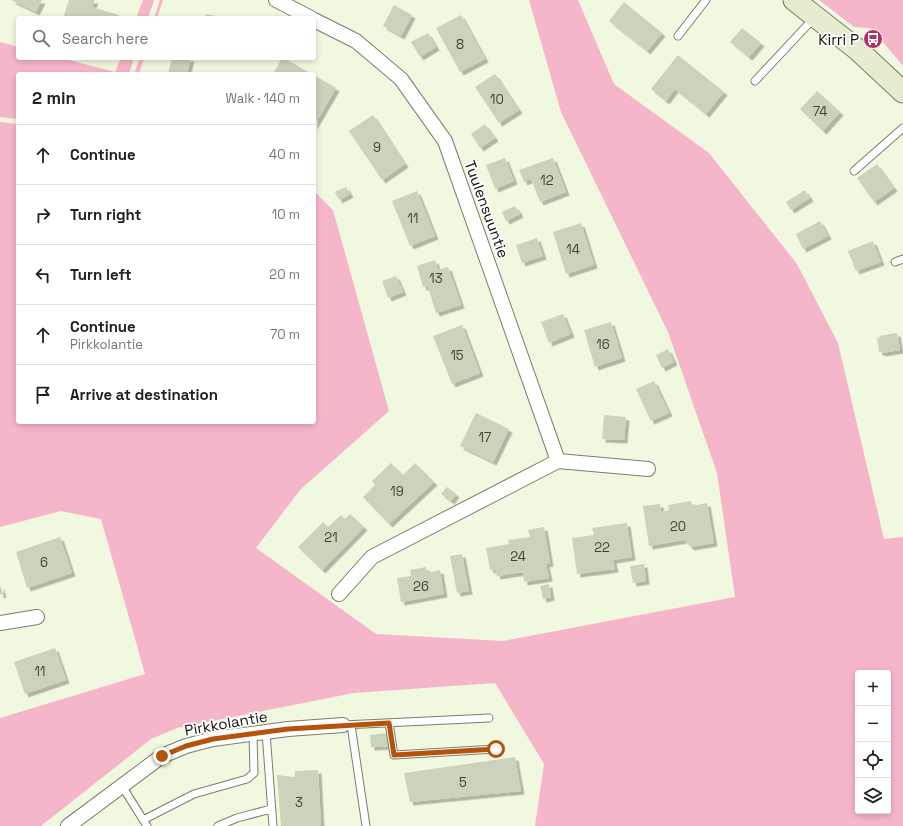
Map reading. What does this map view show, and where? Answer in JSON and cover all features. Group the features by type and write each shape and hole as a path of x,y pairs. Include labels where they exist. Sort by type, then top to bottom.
{"main road":[{"path":"794,0 858,50 903,92"}],"street":[{"path":"276,0 307,16"},
{"name":"Tuulensuuntie","path":"316,21 356,41 401,79 445,141 558,461"},
{"path":"339,594 372,557 558,461 648,469"},
{"path":"0,623 37,617"},
{"name":"Pirkkolantie","path":"68,826 162,756 186,746 213,739 347,725"}],"lane":[{"path":"678,36 706,0"},
{"path":"755,81 816,17"},
{"path":"854,171 903,128"},
{"path":"895,262 903,259"},
{"path":"366,826 347,725 489,718"},
{"path":"389,723 394,755 496,749"},
{"path":"260,733 273,826"},
{"path":"122,786 145,823 194,794 248,779 254,773 260,733"},
{"path":"218,826 237,818 271,809"}],"shaded area":[{"path":"143,0 154,0 149,16 137,16"},
{"path":"160,0 163,0 158,16 155,16"},
{"path":"529,0 578,0 614,84 709,153 797,264 838,343 884,539 903,537 903,826 535,826 544,764 495,683 354,693 177,728 151,739 41,826 0,826 0,718 145,674 101,519 61,511 0,527 0,122 16,124 16,424 316,424 316,193 333,210 389,411 300,490 256,548 376,634 503,641 735,597 717,473 668,332 561,112"},
{"path":"819,0 903,0 903,66 871,28 854,27"},
{"path":"0,42 16,46 16,60 69,60 115,72 16,72 16,119 0,117"},
{"path":"120,60 133,60 130,72 115,72"},
{"path":"139,60 143,60 140,72 135,72"}],"building":[{"path":"11,0 42,0 36,12"},
{"path":"69,0 95,0 92,7 119,15 119,16 64,16"},
{"path":"624,2 662,33 647,51 609,21"},
{"path":"394,5 412,15 401,36 383,26"},
{"path":"206,14 217,16 206,16"},
{"path":"461,15 485,59 460,72 436,28"},
{"path":"742,28 761,43 749,57 730,42"},
{"path":"428,33 436,47 420,57 411,42"},
{"path":"678,55 724,92 706,114 675,89 666,101 651,89"},
{"path":"172,60 190,60 188,72 168,72"},
{"path":"281,60 288,60 308,72 274,72"},
{"path":"495,74 519,110 499,123 475,87"},
{"path":"316,76 336,88 316,123"},
{"path":"817,91 840,112 823,131 800,109"},
{"path":"373,115 405,164 382,180 349,131"},
{"path":"485,124 495,138 480,148 471,134"},
{"path":"505,158 514,181 495,189 486,165"},
{"path":"553,158 566,192 540,202 531,179 524,182 519,170"},
{"path":"877,164 894,188 874,202 857,178"},
{"path":"346,187 350,194 339,200 335,192"},
{"path":"805,190 810,198 791,210 786,202"},
{"path":"417,191 435,236 410,246 392,201"},
{"path":"515,206 520,214 506,221 502,212"},
{"path":"820,221 828,236 803,249 796,234"},
{"path":"581,223 594,265 566,274 553,232"},
{"path":"537,238 543,256 522,263 516,245"},
{"path":"873,241 881,262 856,271 848,251"},
{"path":"435,260 438,270 448,267 461,305 436,313 428,287 423,287 417,266"},
{"path":"396,276 403,292 388,298 382,281"},
{"path":"563,314 571,334 549,343 541,322"},
{"path":"611,322 622,358 595,367 584,330"},
{"path":"462,325 480,373 452,384 433,336"},
{"path":"897,333 900,350 882,353 879,352 877,338 880,338 879,336"},
{"path":"668,349 674,362 662,368 656,355"},
{"path":"654,381 669,413 651,421 636,389"},
{"path":"476,413 509,429 493,462 460,446"},
{"path":"604,415 626,417 624,440 602,439"},
{"path":"391,463 403,475 415,463 434,482 389,524 363,497 375,485 372,481"},
{"path":"447,487 456,494 451,501 441,494"},
{"path":"691,501 692,506 707,503 714,543 691,547 684,540 649,546 643,506 660,504 661,512 669,510 668,505"},
{"path":"350,514 364,527 322,570 298,547 323,522 328,527 341,515 345,519"},
{"path":"627,523 632,557 613,560 615,569 577,574 572,538 594,535 592,528"},
{"path":"544,527 550,563 546,564 549,578 524,582 523,572 497,576 495,569 490,570 486,548 509,544 508,540 530,537 528,530"},
{"path":"60,537 72,573 27,588 16,552"},
{"path":"462,554 469,591 457,593 450,556"},
{"path":"644,564 646,581 633,583 630,566"},
{"path":"426,567 427,573 440,570 444,594 401,602 397,578 411,576 410,570"},
{"path":"549,584 551,597 543,599 540,586"},
{"path":"0,585 3,594 0,595"},
{"path":"55,648 66,680 25,694 14,662"},
{"path":"387,733 389,746 371,747 370,735"},
{"path":"515,757 521,791 410,802 404,773"},
{"path":"318,770 321,826 281,826 277,775 295,777 295,771"}],"place":[{"name":"Kirri P","path":"873,39"}],"route":[{"path":"162,756 186,746 213,739 288,729 389,723 394,755 496,749"}]}
